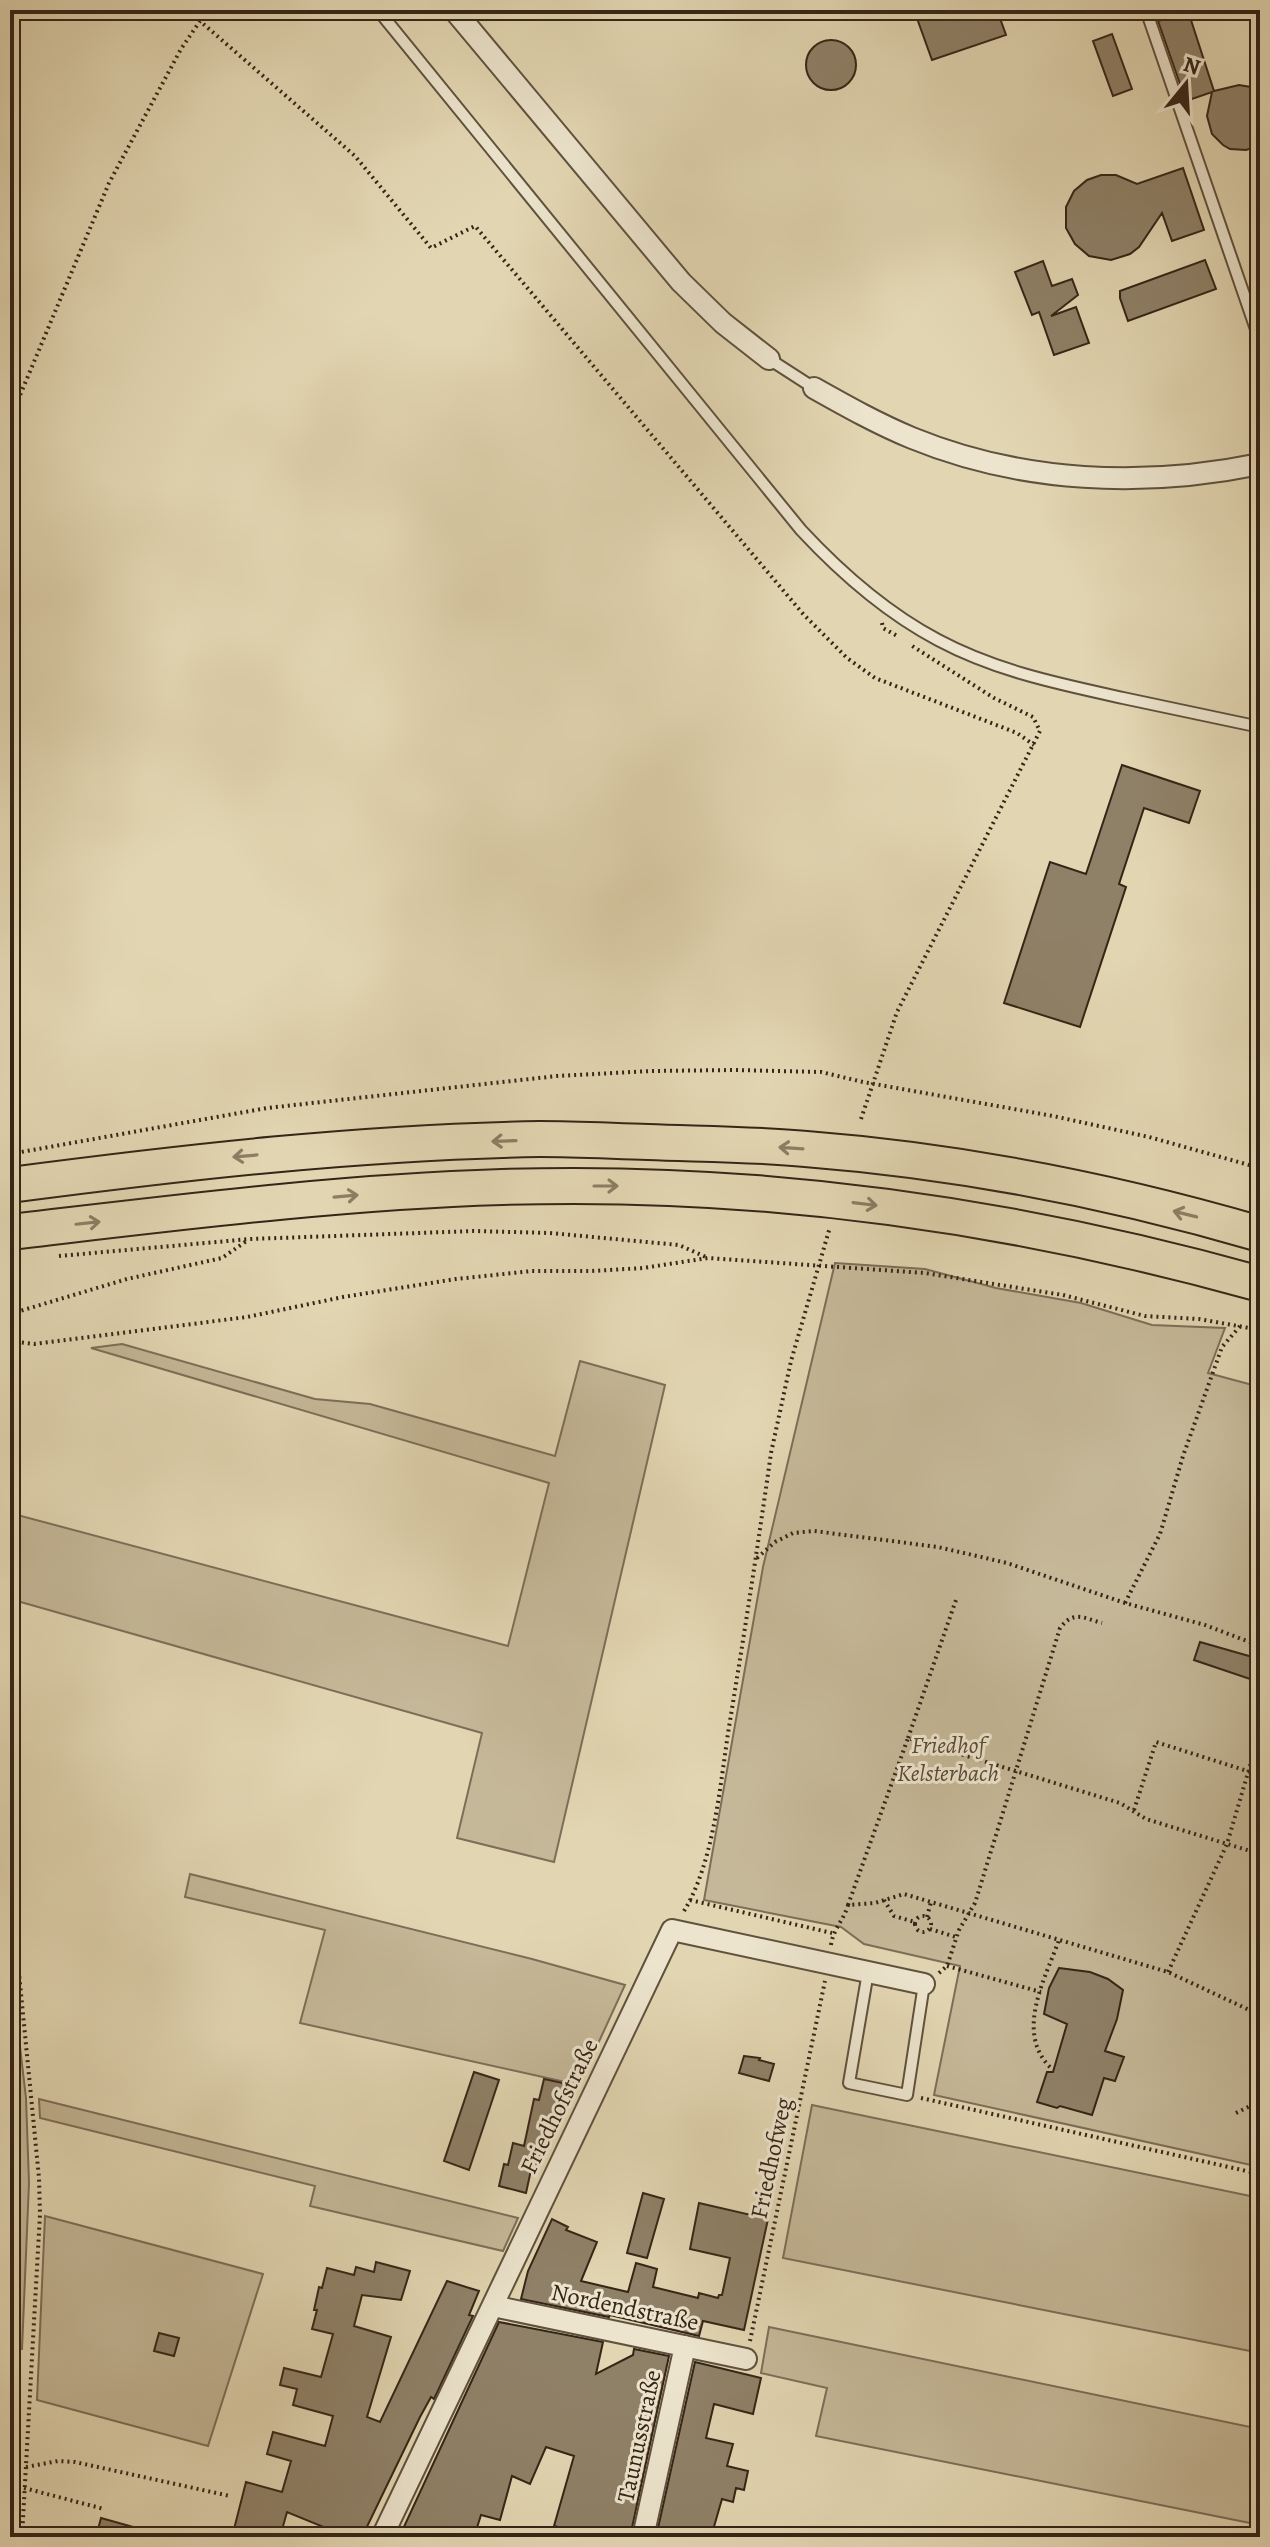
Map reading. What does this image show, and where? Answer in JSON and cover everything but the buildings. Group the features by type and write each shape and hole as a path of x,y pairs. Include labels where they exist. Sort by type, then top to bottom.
{"highway":[{"path":"11,1169 542,1139 738,1144 866,1156 1036,1181 1135,1201 1260,1234"},
{"path":"10,1232 407,1191 502,1187 654,1187 786,1196 933,1213 1102,1244 1260,1284"}],"street":[{"path":"457,14 681,282 723,323 769,359"},
{"path":"814,388 915,439 991,463 1035,471 1105,478 1163,479 1260,464"},
{"path":"672,1930 924,1984"},
{"name":"Friedhofstraße","path":"382,2537 672,1930"},
{"name":"Nordendstraße","path":"493,2306 746,2359"},
{"name":"Taunusstraße","path":"643,2537 685,2346"}],"lane":[{"path":"378,10 801,530 881,605 937,640 1002,669 1053,683 1260,727"},
{"path":"1146,10 1260,341"},
{"path":"769,359 814,388"},
{"path":"868,1972 849,2083 907,2095 924,1984"}],"path":[{"path":"10,496 18,400 109,183 181,49 200,21 355,156 431,248 475,226 804,615 847,658 875,678 1017,733 1034,745"},
{"path":"861,1119 897,1012 1040,731 1033,717 994,698 883,628 881,605"},
{"path":"11,1169 267,1108 557,1076 735,1070 821,1072 1053,1116 1149,1137 1260,1168"},
{"path":"672,1930 703,1873 771,1453 817,1267 830,1227"},
{"path":"55,1256 250,1239 474,1231 550,1233 679,1245 708,1258"},
{"path":"10,1314 127,1279 222,1258 250,1239"},
{"path":"10,1341 34,1344 247,1317 343,1297 456,1279 532,1271 643,1268 708,1258 940,1275 1063,1295 1145,1316 1241,1325 1260,1330"},
{"path":"1125,1603 1160,1534 1183,1456 1222,1347 1241,1325"},
{"path":"756,1559 775,1542 793,1533 814,1531 967,1553 1205,1625 1260,1646"},
{"path":"690,1900 832,1933 844,1917 957,1597"},
{"path":"1041,1992 947,1966 956,1937 975,1903 1060,1628 1066,1619 1075,1616 1102,1623"},
{"path":"1168,1972 1227,1844 1260,1732"},
{"path":"908,1738 1120,1803 1146,1819 1260,1854"},
{"path":"1134,1811 1156,1742 1260,1775"},
{"path":"10,1881 40,2190 22,2537"},
{"path":"848,1905 875,1903 904,1894 1168,1972 1260,2015"},
{"path":"884,1900 894,1916 915,1922"},
{"path":"927,1917 931,1902"},
{"path":"920,1917 927,1917 932,1922 930,1929 924,1933 915,1926 915,1922 920,1917"},
{"path":"930,1929 956,1937"},
{"path":"1050,2067 1036,2048 1032,2031 1035,2011 1059,1940"},
{"name":"Friedhofweg","path":"746,2359 828,1963"},
{"path":"1252,2104 1259,2068 1252,2048 1251,2011 1260,1967"},
{"path":"907,2095 1260,2174"},
{"path":"1236,2113 1260,2101"},
{"path":"26,2467 58,2461 85,2464 230,2496"},
{"path":"24,2488 104,2509"}],"green space":[{"name":"Friedhof Kelsterbach","path":"835,1263 925,1269 996,1288 1081,1303 1152,1325 1225,1328 1208,1373 1260,1387 1260,2167 934,2095 960,1966 864,1944 841,1927 704,1900 763,1567"},
{"path":"122,1344 315,1399 370,1404 555,1456 580,1361 665,1385 554,1862 457,1838 482,1733 10,1599 10,1513 508,1646 549,1483 91,1348"},
{"path":"190,1874 625,1985 579,2085 300,2023 325,1930 185,1897"},
{"path":"10,2020 17,2021 26,2098 29,2183 22,2349 10,2348"},
{"path":"39,2099 518,2218 503,2251 310,2206 315,2186 40,2118"},
{"path":"812,2105 1260,2198 1260,2353 783,2258"},
{"path":"45,2216 263,2274 208,2446 37,2400"},
{"path":"769,2327 1260,2429 1260,2525 816,2436 827,2388 761,2373"}]}
